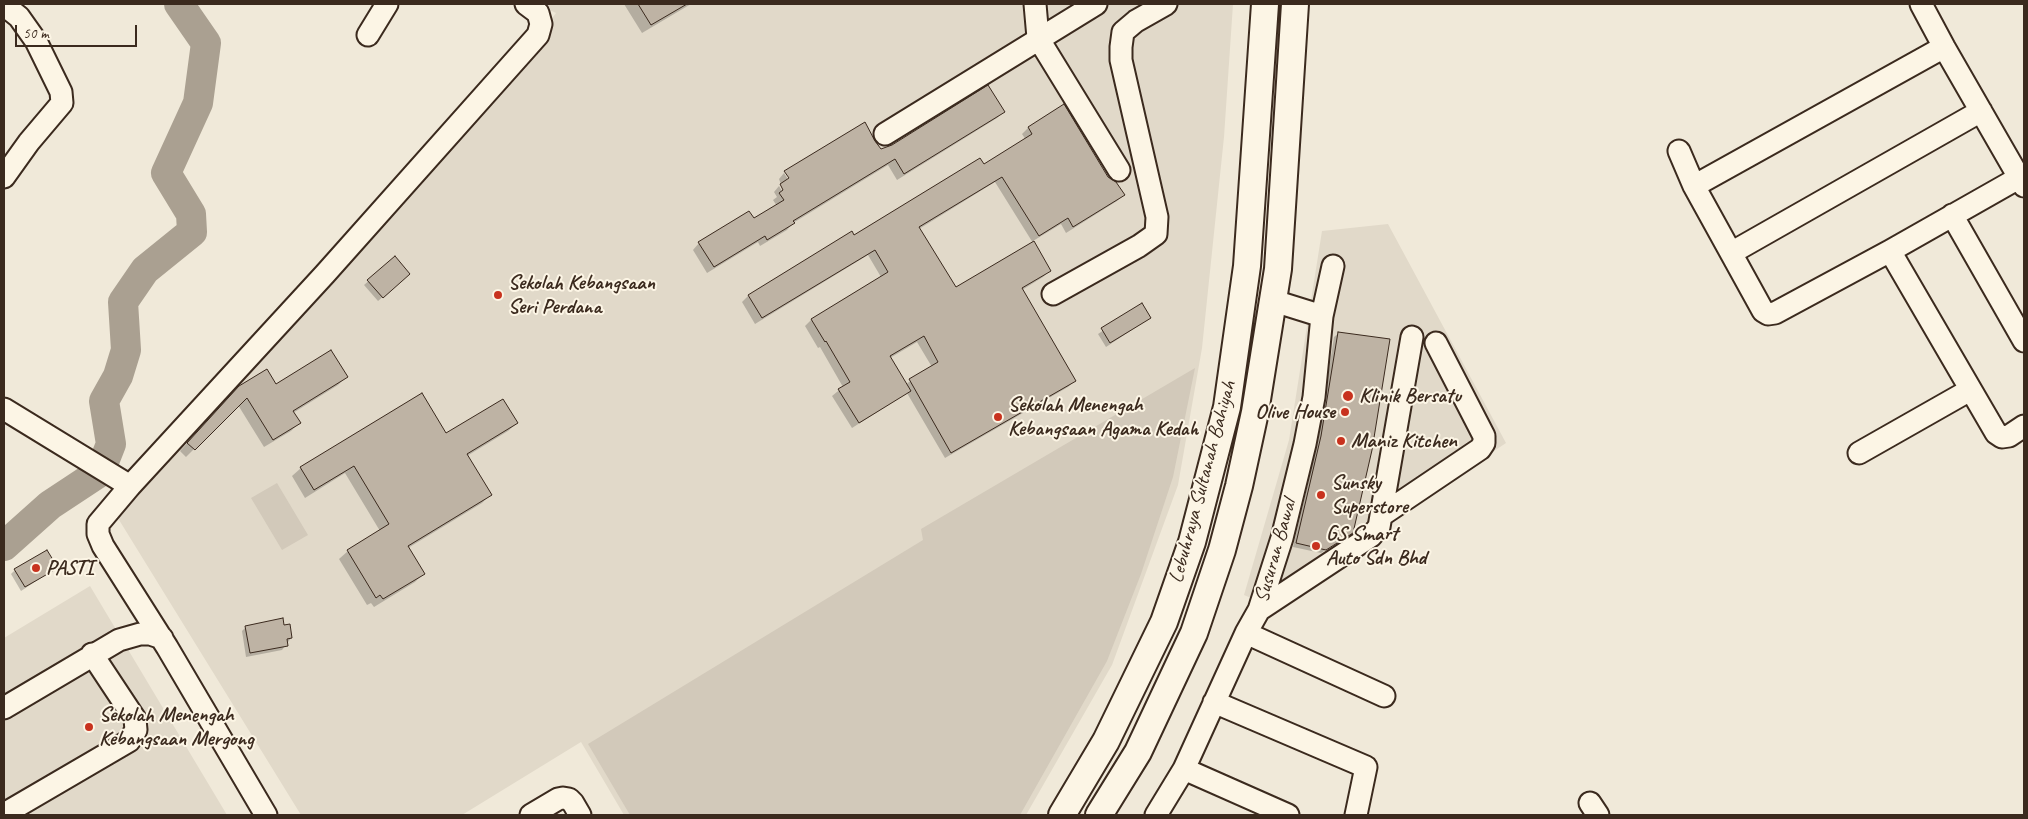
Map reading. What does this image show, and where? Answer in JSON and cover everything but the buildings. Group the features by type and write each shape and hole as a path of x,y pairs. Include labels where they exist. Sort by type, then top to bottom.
{"main road":[{"name":"Lebuhraya Sultanah Bahiyah","path":"1062,815 1106,740 1164,622 1192,542 1228,407 1247,266 1264,4"},
{"name":"Lebuhraya Sultanah Bahiyah","path":"1099,815 1138,752 1168,692 1194,633 1222,550 1239,486 1274,301 1278,269 1295,4"}],"street":[{"path":"368,35 387,4"},
{"path":"266,815 162,638 103,546 98,534 98,524 123,481 325,274 538,35 541,24 538,13 526,4"},
{"path":"1035,4 1038,38 1119,170"},
{"path":"885,134 1096,4"},
{"path":"1053,294 1139,246 1156,234 1157,217 1121,60 1123,32 1136,21 1166,4"},
{"path":"1678,151 1694,186 1730,253 1763,311 1768,314 1775,313 1952,215 2023,179 1944,48 1921,4"},
{"path":"4,5 19,17 36,42 61,92 62,103 29,142 4,177"},
{"path":"1694,186 1944,48"},
{"path":"1730,253 1981,111"},
{"path":"1952,215 2024,340"},
{"path":"1890,251 1996,433 2002,437 2009,436 2024,426"},
{"name":"Susuran Bawal","path":"1156,815 1184,769 1246,633 1259,610 1282,538 1307,434 1314,397 1322,316 1333,266"},
{"path":"1274,301 1322,316"},
{"path":"1259,610 1371,536 1380,527 1412,337"},
{"path":"1382,516 1480,449 1484,443 1484,436 1436,343"},
{"path":"1859,453 1970,390"},
{"path":"4,409 123,481"},
{"path":"1246,633 1384,696"},
{"path":"4,708 92,654 130,636 150,634 162,638"},
{"path":"4,814 129,741 136,730 135,719 92,654"},
{"path":"1214,702 1366,767 1356,815"},
{"path":"1184,769 1288,815"},
{"path":"531,815 563,798 569,799 580,815"}],"shaded area":[{"path":"537,4 1233,4 1224,137 1202,348 1178,485 1112,665 1026,815 624,815 581,742 462,815 301,815 108,502 500,88 556,13"},
{"path":"1388,224 1506,443 1265,604 1244,595 1289,440 1322,231"},
{"path":"1195,368 1173,477 1141,574 1107,661 1020,815 630,815 588,744 923,540 921,529"},
{"path":"277,483 308,535 282,550 251,498"},
{"name":"Sekolah Menengah Kebangsaan Mergong","path":"90,586 227,815 4,815 4,638"}],"waterway":[{"path":"4,546 50,505 100,472 111,444 104,401 118,376 126,350 123,302 145,270 192,232 191,214 166,173 198,103 206,43 179,4"}],"place":[{"name":"Sekolah Kebangsaan Seri Perdana","path":"498,295"},
{"name":"Klinik Bersatu","path":"1348,396"},
{"name":"Olive House","path":"1345,412"},
{"name":"Sekolah Menengah Kebangsaan Agama Kedah","path":"998,417"},
{"name":"Maniz Kitchen","path":"1341,441"},
{"name":"Sunsky Superstore","path":"1321,495"},
{"name":"GS Smart Auto Sdn Bhd","path":"1316,546"},
{"name":"PASTI","path":"36,568"},
{"name":"Sekolah Menengah Kebangsaan Mergong","path":"89,727"}]}
